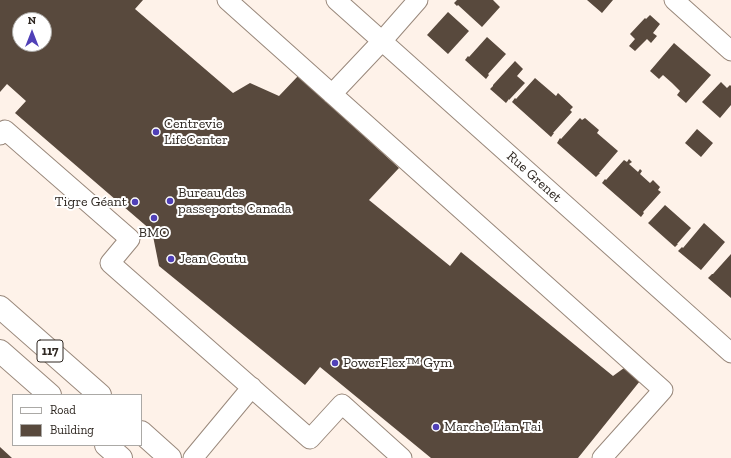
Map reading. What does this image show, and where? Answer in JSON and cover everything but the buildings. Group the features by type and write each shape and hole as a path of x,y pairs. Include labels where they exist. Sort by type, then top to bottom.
{"main road":[{"name":"117","path":"0,307 99,394"},
{"name":"117","path":"0,351 49,394"},
{"path":"142,433 170,458"},
{"path":"107,446 121,458"}],"street":[{"path":"227,0 663,390 602,458"},
{"name":"Rue Grenet","path":"336,0 731,353"},
{"path":"332,94 418,0"},
{"path":"674,0 731,51"},
{"path":"0,135 5,130 130,239 110,263 310,439 342,404 402,458"},
{"path":"193,457 252,387"}],"place":[{"name":"Centrevie LifeCenter","path":"156,132"},
{"name":"Bureau des passeports Canada","path":"170,201"},
{"name":"Tigre Géant","path":"135,202"},
{"name":"BMO","path":"154,218"},
{"name":"Jean Coutu","path":"171,259"},
{"name":"PowerFlex™ Gym","path":"335,363"},
{"name":"Marche Lian Tai","path":"436,427"}]}
